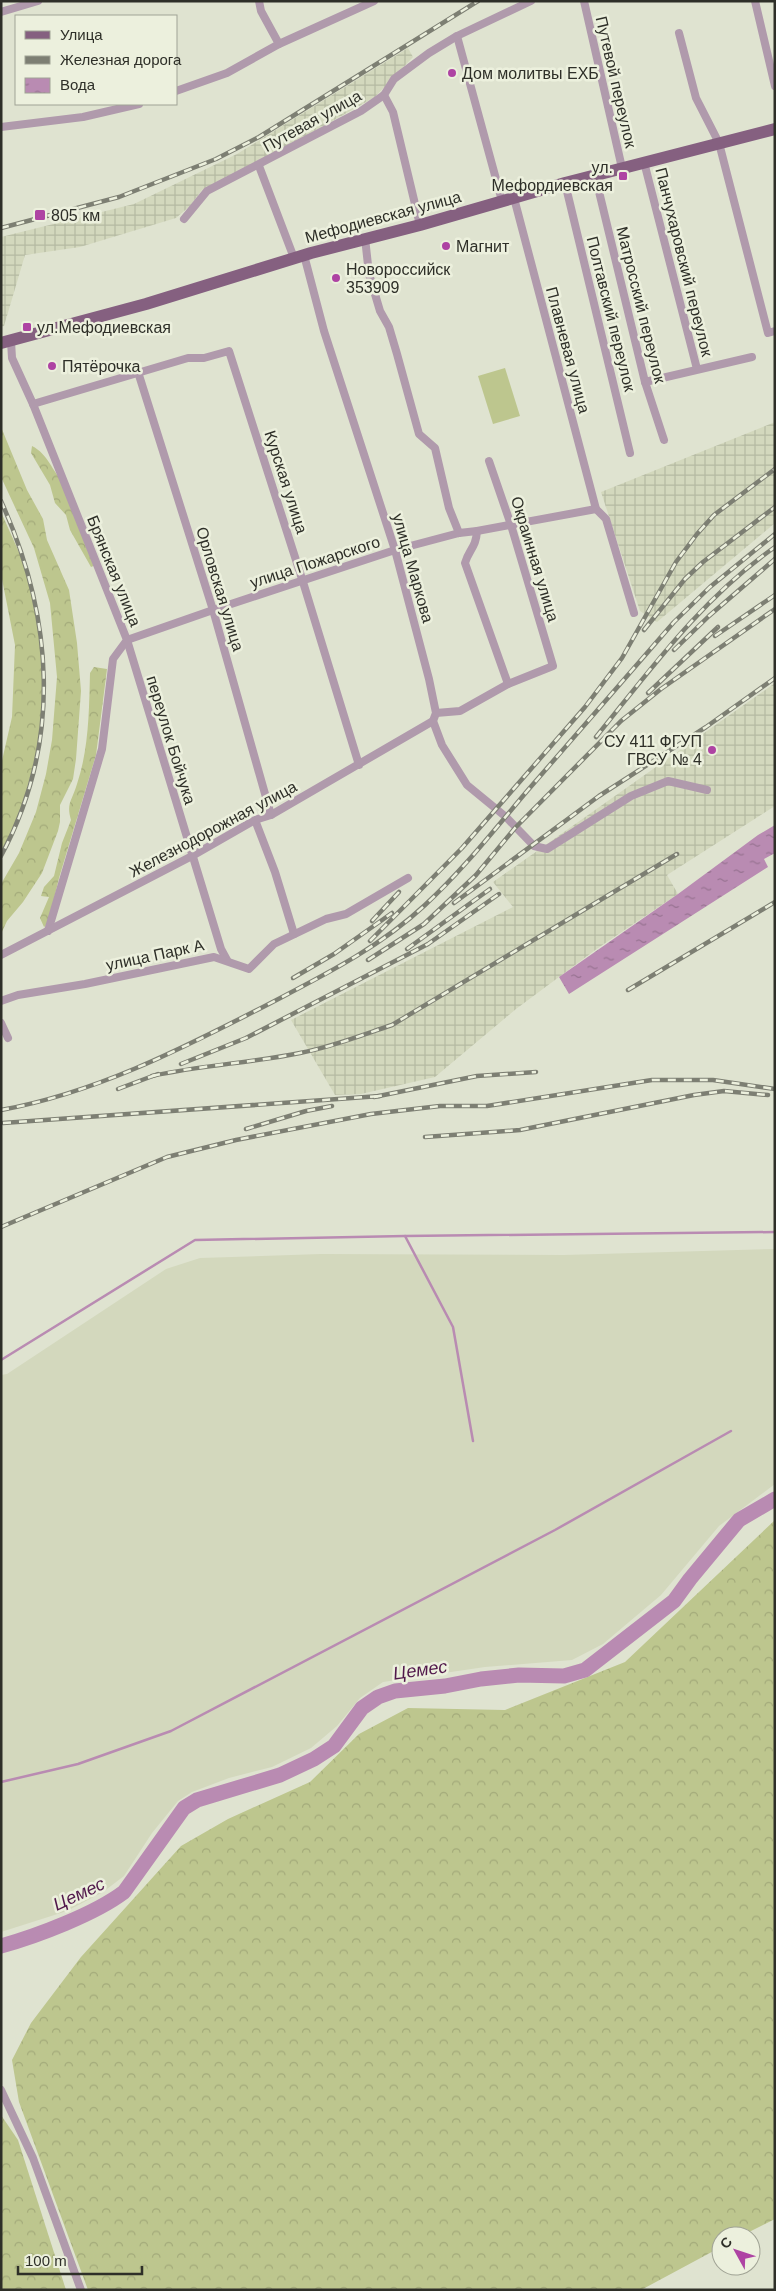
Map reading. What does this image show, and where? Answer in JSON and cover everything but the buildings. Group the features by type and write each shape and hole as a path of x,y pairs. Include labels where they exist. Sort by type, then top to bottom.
{"main road":[{"name":"Мефодиевская улица","path":"6,342 146,304 299,256 420,225 565,183 775,129"}],"street":[{"path":"1,12 38,1"},
{"path":"259,1 261,11 279,44"},
{"path":"178,89 227,73 279,44 364,3 374,1"},
{"name":"Путевая улица","path":"184,219 207,191 361,112 384,95 394,80 429,53 457,36 531,1"},
{"name":"Путевой переулок","path":"584,1 622,168"},
{"path":"755,1 775,86"},
{"path":"679,33 696,98 718,143 771,332"},
{"name":"Плавневая улица","path":"457,36 508,200 599,511 606,519 634,614"},
{"path":"384,95 394,112 420,225"},
{"path":"1,127 84,117 135,105"},
{"name":"Панчухаровский переулок","path":"644,162 697,369"},
{"name":"улица Маркова","path":"259,166 299,256 395,550 442,744 468,785 506,817 534,846 547,849 631,796 668,780 707,790"},
{"name":"Матросский переулок","path":"595,175 645,382 664,440"},
{"name":"Полтавский переулок","path":"565,183 630,453"},
{"path":"365,238 369,274 380,312 389,327 419,434 435,448 449,508 459,533"},
{"name":"Брянская улица","path":"6,342 33,404 127,640 113,659 102,749 48,931"},
{"name":"Курская улица","path":"138,372 188,358 204,358 229,352 303,582 359,765"},
{"path":"645,382 752,357"},
{"path":"33,404 138,372"},
{"name":"Орловская улица","path":"138,372 213,610 271,815"},
{"name":"Окраинная улица","path":"489,461 511,525 553,666"},
{"name":"улица Пожарского","path":"127,640 395,550 459,533 599,511"},
{"path":"477,531 476,544 467,556 465,563 508,684"},
{"name":"переулок Бойчука","path":"127,640 221,949 227,960"},
{"name":"Железнодорожная улица","path":"1,955 192,856 255,820 271,815 359,765 435,717 460,711 508,684 553,666"},
{"path":"255,820 275,872 294,934"},
{"name":"улица Парк А","path":"1,1002 18,995 85,984 214,957 249,969 274,944 326,919 346,914 408,878"},
{"path":"1,1022 8,1038"},
{"path":"1,2090 33,2158 81,2290"}],"shaded area":[{"path":"408,48 413,57 375,97 265,159 202,190 190,206 176,218 80,247 25,255 4,326 1,327 1,237 134,204 237,154"},
{"path":"775,422 775,523 657,622 640,611 601,492"},
{"path":"775,683 775,806 667,875 678,894 598,948 516,1009 435,1077 361,1094 335,1095 291,1020 513,907 493,882"},
{"path":"775,1249 775,1484 719,1526 661,1595 603,1644 572,1660 485,1667 383,1682 360,1698 337,1726 311,1748 272,1767 229,1778 192,1792 178,1801 152,1833 124,1876 103,1892 67,1911 1,1932 1,1375 7,1374 166,1269 200,1258 321,1254 564,1255"}],"green space":[{"path":"505,368 520,416 493,424 478,376"},
{"path":"1,427 27,490 43,519 47,540 69,590 77,643 81,691 73,779 60,805 58,831 42,873 23,902 7,921 1,934 1,884 19,853 36,812 46,774 52,740 57,677 50,603 34,548 1,477"},
{"path":"32,446 42,453 64,483 96,565 91,567 70,530 66,515 55,503 50,485 31,453"},
{"path":"1,512 27,570 41,643 45,695 39,744 22,808 1,855 1,765 12,717 15,645 1,574"},
{"path":"94,667 107,669 96,755 59,878 48,924 44,927 40,918 49,897 41,896 44,887 54,876 62,843 71,820 69,806 84,757 88,729 90,673"},
{"path":"775,1520 775,2219 761,2226 711,2226 711,2252 641,2290 88,2290 19,2102 12,2060 31,2023 81,1957 181,1846 228,1819 310,1782 359,1734 408,1708 505,1710 625,1662"},
{"path":"1,2115 18,2140 66,2290 1,2290"}],"water":[{"path":"775,825 775,853 764,859 768,867 569,994 559,977 678,894 758,835"}],"waterway":[{"path":"473,1441 453,1327 405,1236 775,1232"},
{"path":"1,1360 195,1240 405,1236"},
{"path":"1,1782 78,1764 171,1731 555,1530 731,1431"},
{"name":"Цемес","path":"1,1946 65,1924 112,1900 124,1892 184,1808 197,1800 280,1775 314,1759 334,1746 362,1708 378,1697 395,1691 445,1686 481,1679 519,1675 564,1676 585,1670 674,1601 739,1520 775,1499"}],"railway":[{"path":"1,228 119,197 216,159 259,137 478,1"},
{"path":"370,941 462,848 585,707 622,658 676,562 697,534 714,515 775,469"},
{"path":"1,501 32,589 40,634 44,678 42,723 34,768 21,812 1,856"},
{"path":"644,630 685,579 703,562 775,507"},
{"path":"1,1110 70,1093 168,1054 306,985 368,949 407,921 466,864 674,622 710,587 775,534"},
{"path":"596,737 658,660 701,612 749,567 775,547"},
{"path":"674,650 709,616 775,559"},
{"path":"715,636 775,595"},
{"path":"368,960 424,924 476,875 515,828 621,721 661,689 775,609"},
{"path":"648,693 718,627"},
{"path":"454,903 599,796 706,727 775,678"},
{"path":"152,1076 312,1050 392,1025 677,854"},
{"path":"407,949 490,889"},
{"path":"372,921 399,892"},
{"path":"181,1064 246,1038 428,944 499,894"},
{"path":"628,990 775,902"},
{"path":"293,978 334,954 392,913"},
{"path":"374,1097 477,1076 536,1072"},
{"path":"118,1089 158,1074"},
{"path":"1,1227 167,1157 236,1140 371,1114 440,1106 487,1106 652,1080 713,1080 775,1089"},
{"path":"425,1137 520,1130 694,1095 724,1091 768,1095"},
{"path":"3,1123 380,1096"},
{"path":"246,1129 306,1111 332,1106"}],"place":[{"name":"Дом молитвы ЕХБ","path":"452,73"},
{"name":"ул. Мефордиевская","path":"623,176"},
{"name":"805 км","path":"40,215"},
{"name":"Магнит","path":"446,246"},
{"name":"Новороссийск 353909","path":"336,278"},
{"name":"ул.Мефодиевская","path":"27,327"},
{"name":"Пятёрочка","path":"52,366"},
{"name":"СУ 411 ФГУП ГВСУ № 4","path":"712,750"}]}
